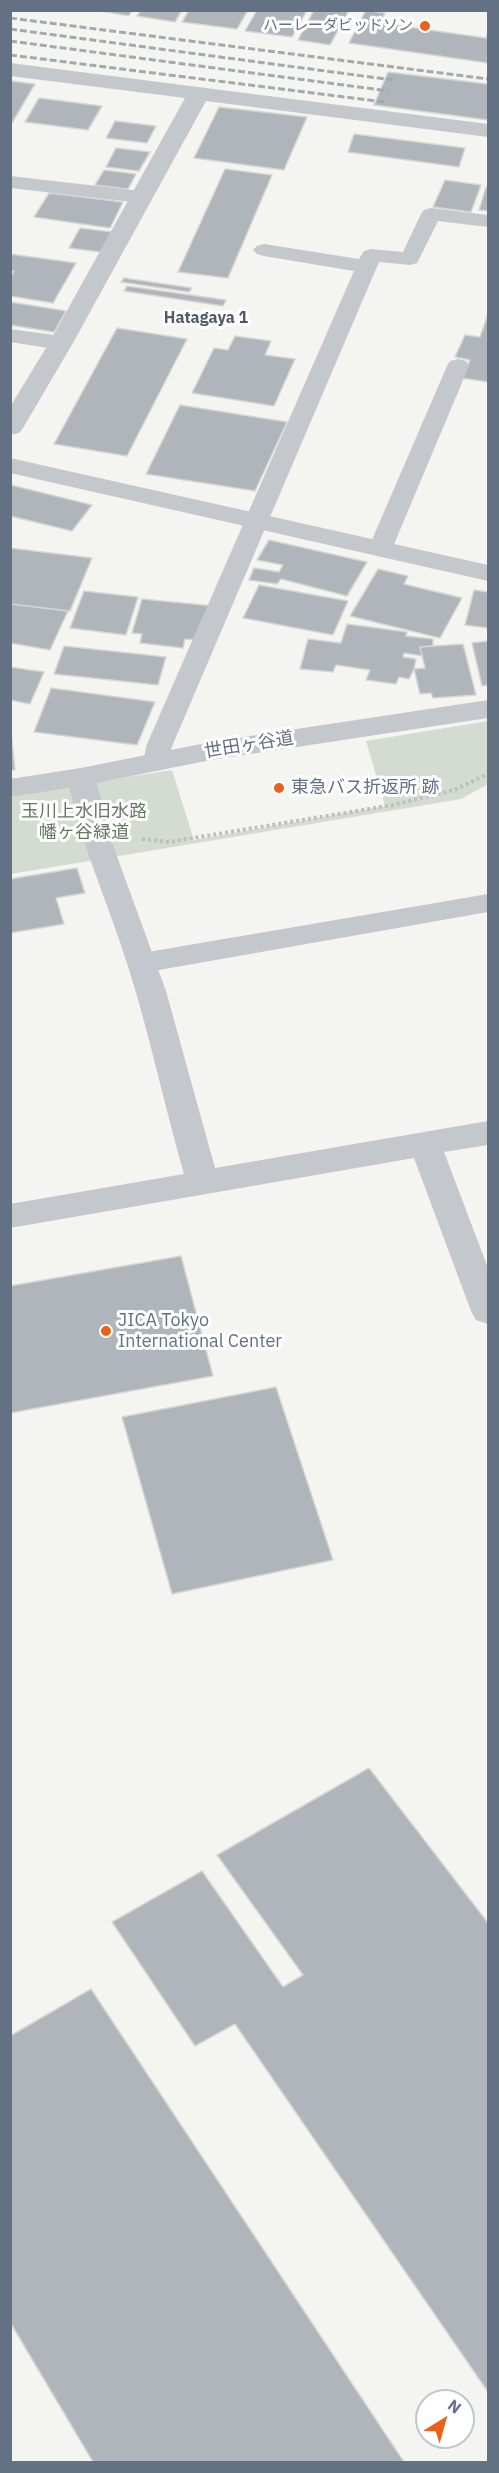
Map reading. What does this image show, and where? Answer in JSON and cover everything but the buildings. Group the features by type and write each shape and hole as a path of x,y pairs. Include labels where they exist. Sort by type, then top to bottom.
{"street":[{"path":"10,69 489,131"},
{"path":"10,428 61,343 199,93"},
{"path":"10,465 489,573"},
{"name":"世田ヶ谷道","path":"10,788 83,789 156,761 489,709"},
{"path":"83,789 142,963 203,1184"},
{"path":"10,1216 489,1133"},
{"path":"425,1144 489,1311"}],"lane":[{"path":"10,182 141,197"},
{"path":"156,761 160,744 364,266 371,255 410,259 431,214 489,221"},
{"path":"264,250 364,266"},
{"path":"10,334 61,343"},
{"path":"380,549 458,366"},
{"path":"142,963 489,903"}],"path":[{"path":"83,789 124,817 135,838 169,842 393,805 454,790 489,774"}],"green space":[{"name":"玉川上水旧水路 幡ヶ谷緑道","path":"488,721 488,784 461,799 11,874 11,795 172,770 194,840 385,806 366,741"}],"railway":[{"path":"10,18 488,79"},
{"path":"10,29 393,80"},
{"path":"10,41 389,91"},
{"path":"10,55 385,102"}],"place":[{"name":"ハーレーダビッドソン","path":"425,26"},
{"name":"東急バス折返所 跡","path":"279,788"},
{"name":"JICA Tokyo International Center","path":"106,1331"}],"district":[{"name":"Hatagaya 1","path":"206,318"}]}
